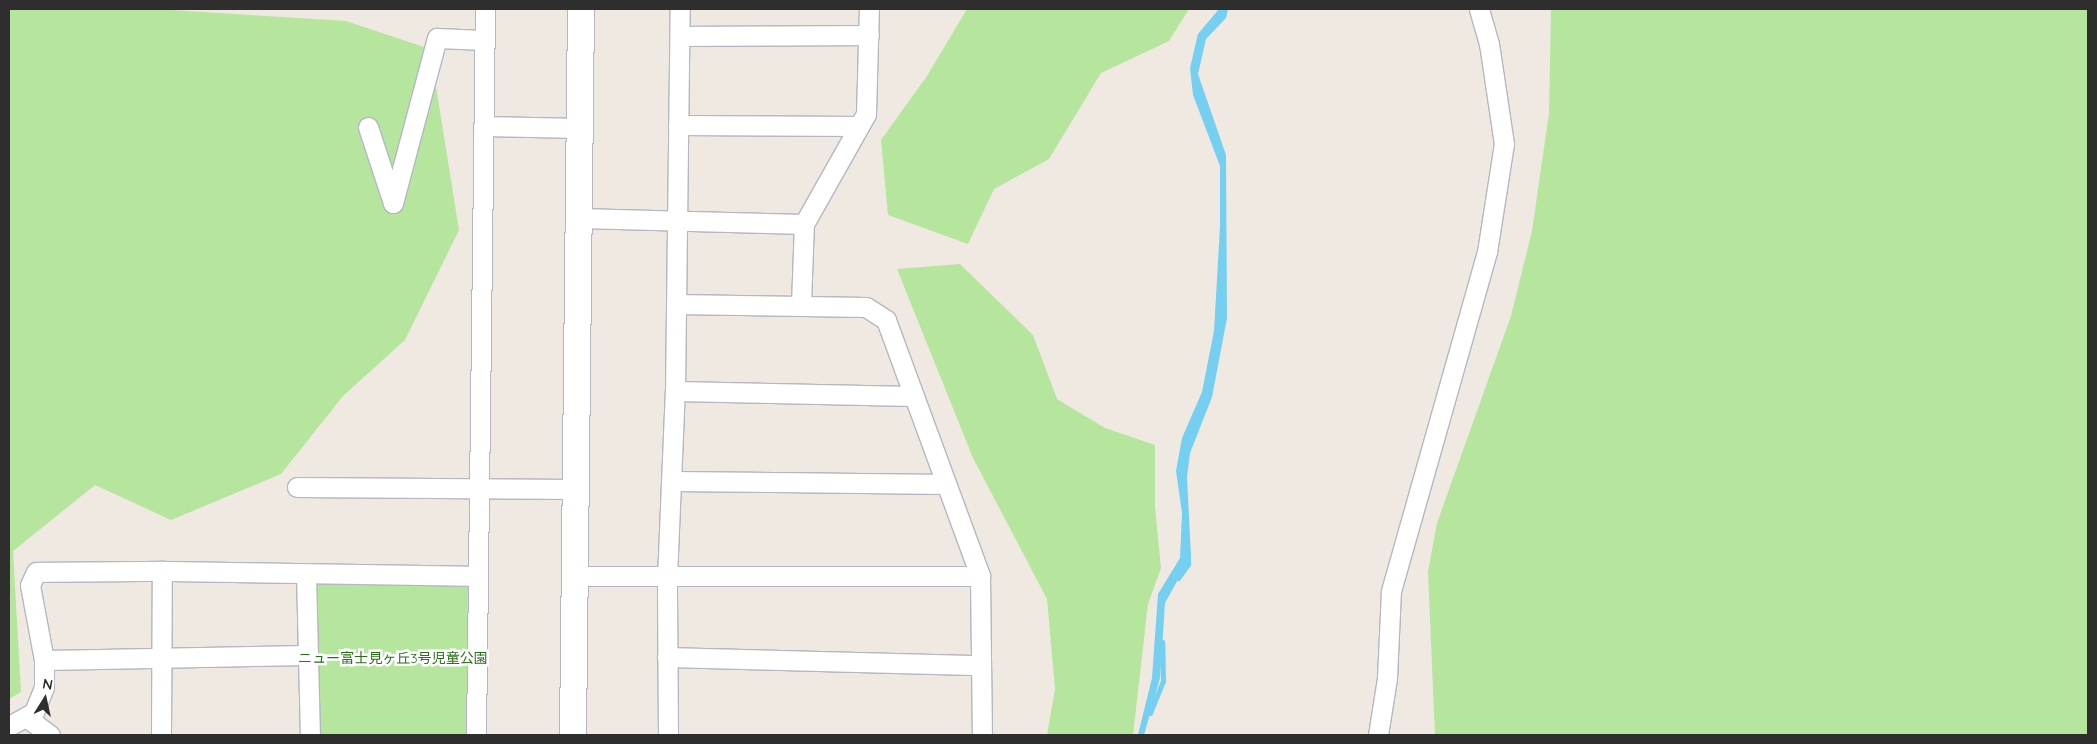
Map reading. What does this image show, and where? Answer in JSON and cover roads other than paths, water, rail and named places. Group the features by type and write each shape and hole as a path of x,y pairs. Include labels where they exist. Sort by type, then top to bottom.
{"street":[{"path":"476,735 485,9"},
{"path":"573,735 581,9"},
{"path":"668,735 667,578 675,391 680,9"},
{"path":"801,304 804,224 866,114 869,92 869,9"},
{"path":"1378,735 1387,678 1391,591 1487,252 1504,144 1489,44 1479,9"},
{"path":"680,36 869,35"},
{"path":"368,127 394,203 438,38 484,40"},
{"path":"678,125 859,126"},
{"path":"483,126 580,128"},
{"path":"579,218 677,219 804,224"},
{"path":"676,304 801,304 866,308 886,320 980,576 982,735"},
{"path":"675,391 914,396"},
{"path":"671,481 946,484"},
{"path":"297,487 576,489"},
{"path":"9,726 34,712 44,687 44,660 30,585 36,572 162,571 477,576"},
{"path":"161,735 162,571"},
{"path":"306,574 310,735"},
{"path":"575,576 667,578 980,576"},
{"path":"44,660 308,655"},
{"path":"667,657 981,665"},
{"path":"26,717 50,735"}],"water":[{"path":"1219,9 1228,9 1226,18 1206,39 1198,74 1226,155 1227,318 1212,397 1190,453 1187,477 1191,556 1165,603 1160,678 1144,735 1138,735 1152,678 1158,594 1180,558 1182,513 1176,471 1182,438 1202,392 1214,331 1220,227 1220,166 1193,95 1190,68 1198,34"}],"waterway":[{"path":"1178,578 1188,564 1188,555"},
{"path":"1150,713 1163,681 1162,642"}],"park label":[{"name":"ニュー富士見ヶ丘3号児童公園","path":"393,658"}]}
